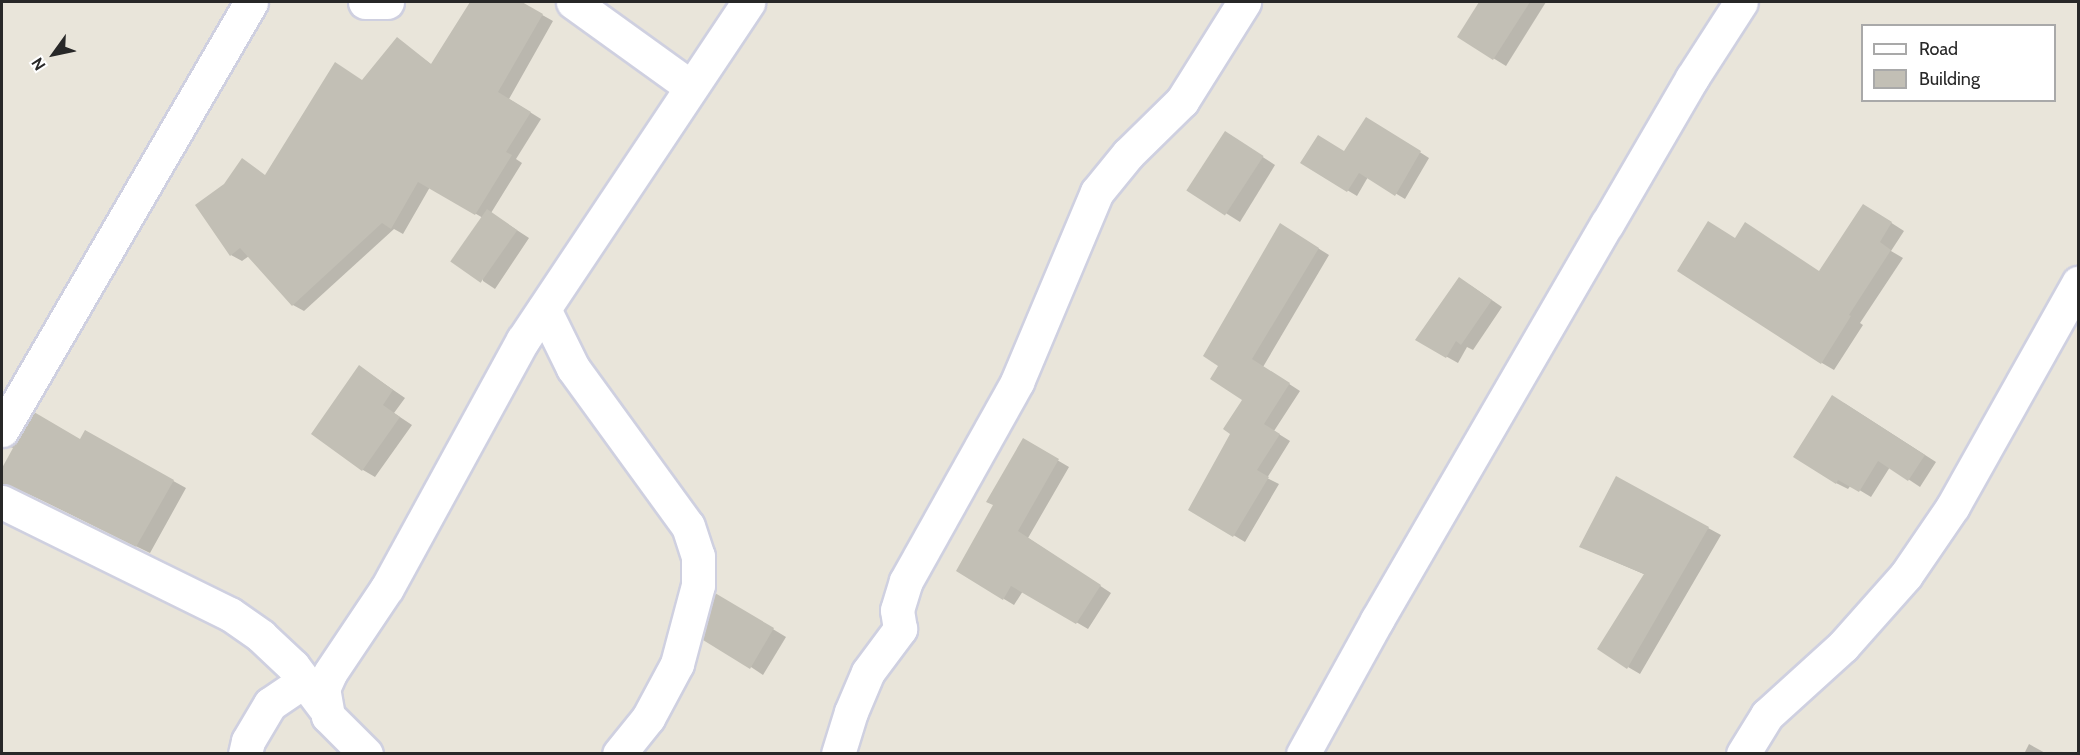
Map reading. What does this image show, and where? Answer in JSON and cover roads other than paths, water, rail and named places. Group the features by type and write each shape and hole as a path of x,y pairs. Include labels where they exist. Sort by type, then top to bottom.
{"street":[{"path":"2,430 251,2"},
{"path":"364,2 387,2"},
{"path":"573,2 691,87"},
{"path":"324,707 323,689 330,673 387,588 523,340 748,2"},
{"path":"838,753 865,678 900,629 897,610 906,581 1017,382 1097,192 1128,154 1182,101 1244,2"},
{"path":"1303,753 1377,620 1692,78 1741,2"},
{"path":"1743,753 1767,716 1843,646 1906,575 1953,506 2079,283"},
{"path":"544,309 573,368 682,517 698,556 698,585 676,664 648,718 619,753"},
{"path":"2,502 230,614 261,636 293,666 337,728 366,753"},
{"path":"245,753 248,741 270,704 304,681"}]}
